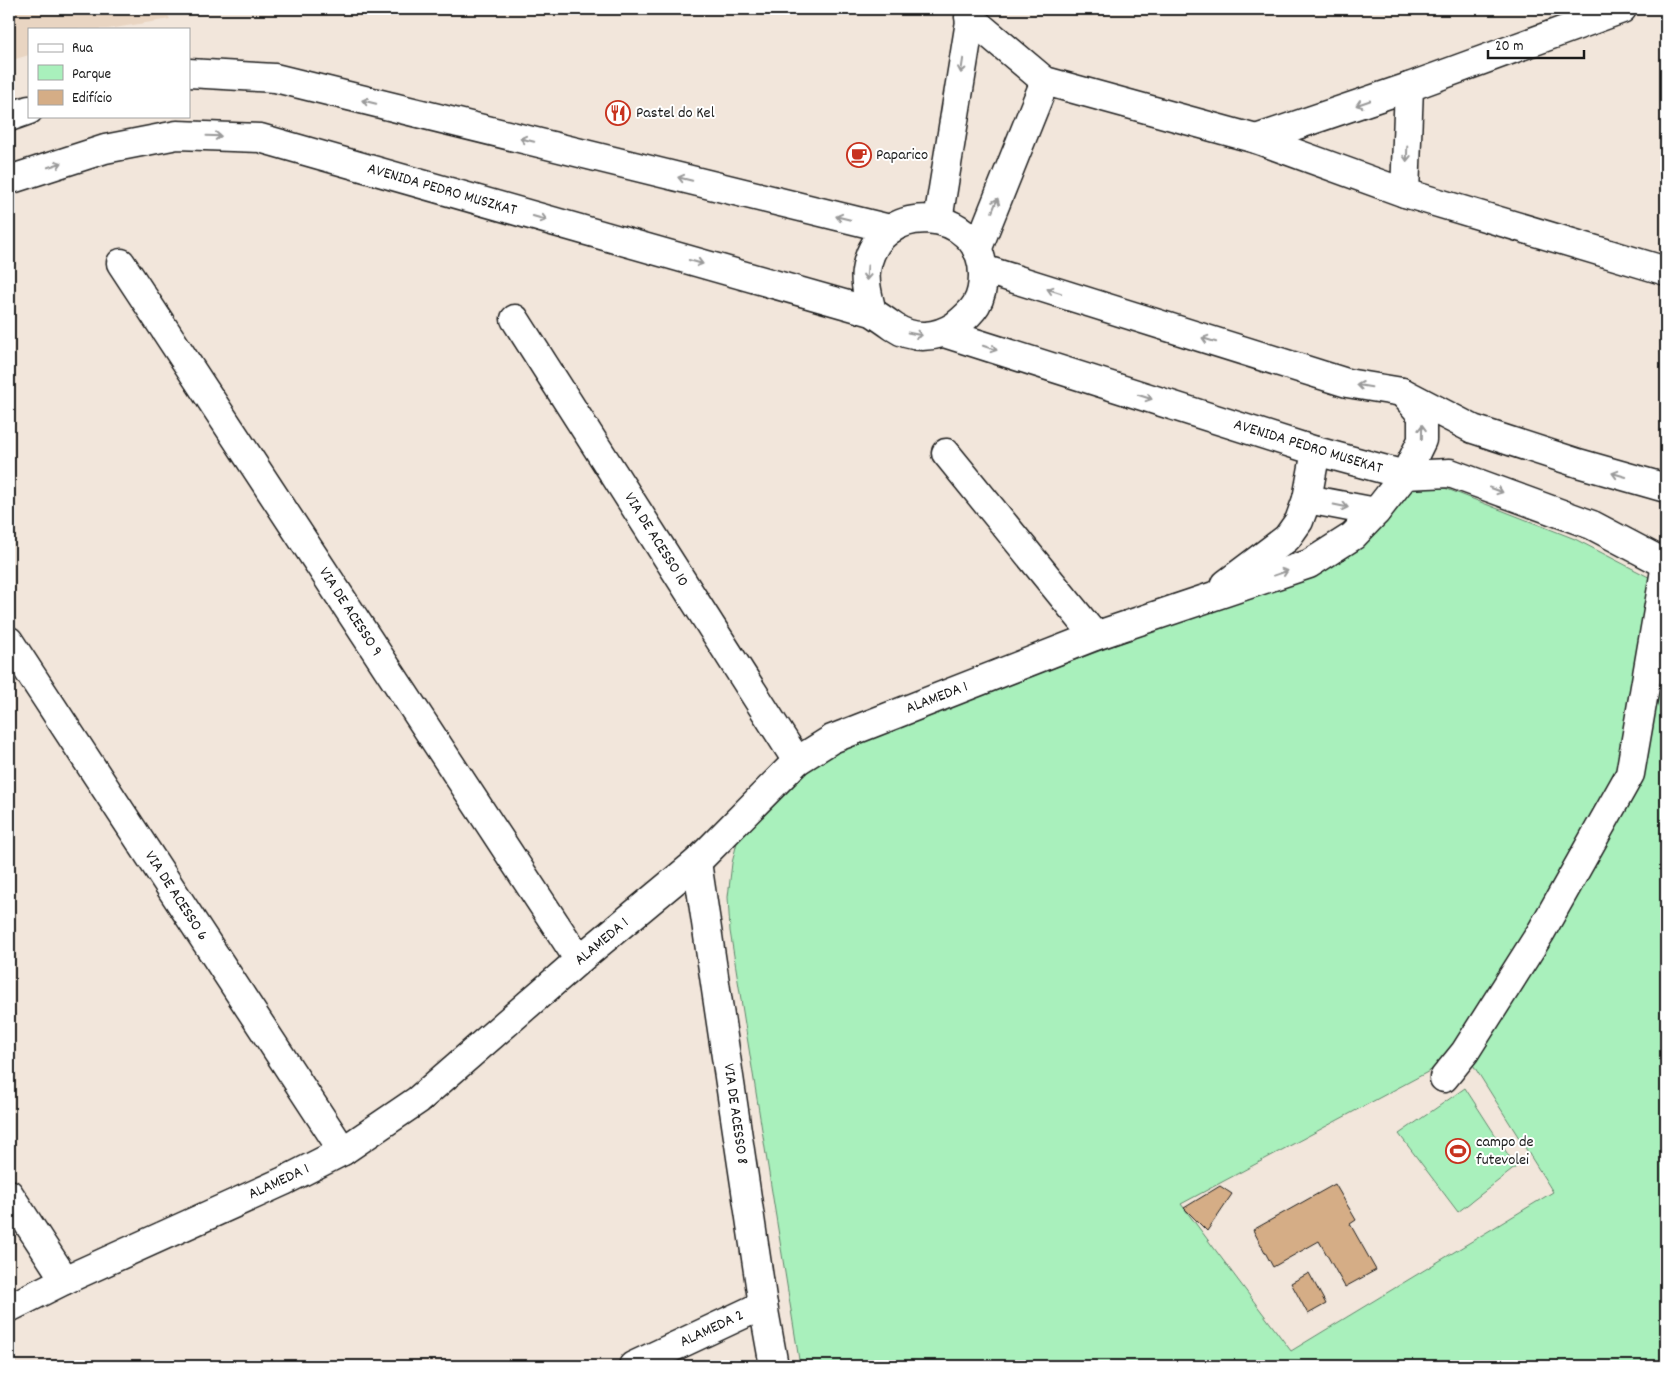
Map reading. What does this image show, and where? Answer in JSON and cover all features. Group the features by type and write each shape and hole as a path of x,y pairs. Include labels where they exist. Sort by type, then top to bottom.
{"street":[{"path":"1256,139 1409,88 1622,9"},
{"path":"971,13 1045,80 1256,139 1406,193 1666,271"},
{"path":"938,220 971,13"},
{"path":"190,73 275,78 890,229"},
{"path":"980,259 1045,80"},
{"path":"1406,193 1409,88"},
{"path":"9,117 28,110"},
{"name":"AVENIDA PEDRO MUSZKAT","path":"9,180 105,149 177,135 260,138 872,312"},
{"path":"922,218 938,220 954,226 967,236 980,259 983,283 979,299 971,314 944,333 928,336 911,335 896,328 872,312 867,289 866,272 874,248 890,229 905,222 922,218"},
{"path":"980,259 1347,383 1402,392 1473,429 1666,488"},
{"name":"VIA DE ACESSO 9","path":"121,263 580,960"},
{"name":"VIA DE ACESSO 10","path":"515,319 797,761"},
{"name":"AVENIDA PEDRO MUSEKAT","path":"944,333 1316,451 1406,475 1450,473 1592,525 1666,564"},
{"name":"ALAMEDA 1","path":"9,1308 65,1280 284,1181 343,1151 418,1100 697,862 797,761 832,739 1095,636 1309,564 1353,536 1376,512 1406,475 1422,440 1422,415 1402,392"},
{"name":"ALAMEDA 1","path":"1202,601 1288,538 1299,521 1306,499 1316,451"},
{"path":"946,453 1095,636"},
{"path":"1306,499 1376,512"},
{"path":"1444,1078 1465,1052 1541,932 1630,774 1666,564"},
{"name":"VIA DE ACESSO 6","path":"9,642 343,1151"},
{"name":"VIA DE ACESSO 8","path":"697,862 763,1305 774,1366"},
{"path":"9,1194 65,1280"},
{"name":"ALAMEDA 2","path":"633,1366 763,1305"}],"shaded area":[{"path":"9,9 164,9 170,19 114,28 28,28 28,55 9,61"}],"green space":[{"path":"1408,485 1437,485 1575,539 1666,586 1666,1366 800,1366 730,931 728,897 732,863 740,830 807,767 848,745 1297,577","holes":["1465,1052 1553,1192 1291,1351 1181,1204"]},
{"name":"campo de futevolei","path":"1465,1088 1516,1167 1458,1212 1399,1134"}],"building":[{"path":"1335,1184 1356,1220 1350,1224 1376,1270 1345,1287 1319,1241 1273,1267 1253,1230"},
{"path":"1220,1186 1232,1194 1207,1231 1184,1208"},
{"path":"1309,1273 1326,1304 1308,1314 1291,1283"}],"place":[{"name":"Pastel do Kel","path":"618,113"},
{"name":"Paparico","path":"859,155"},
{"name":"campo de futevolei","path":"1458,1151"}]}
